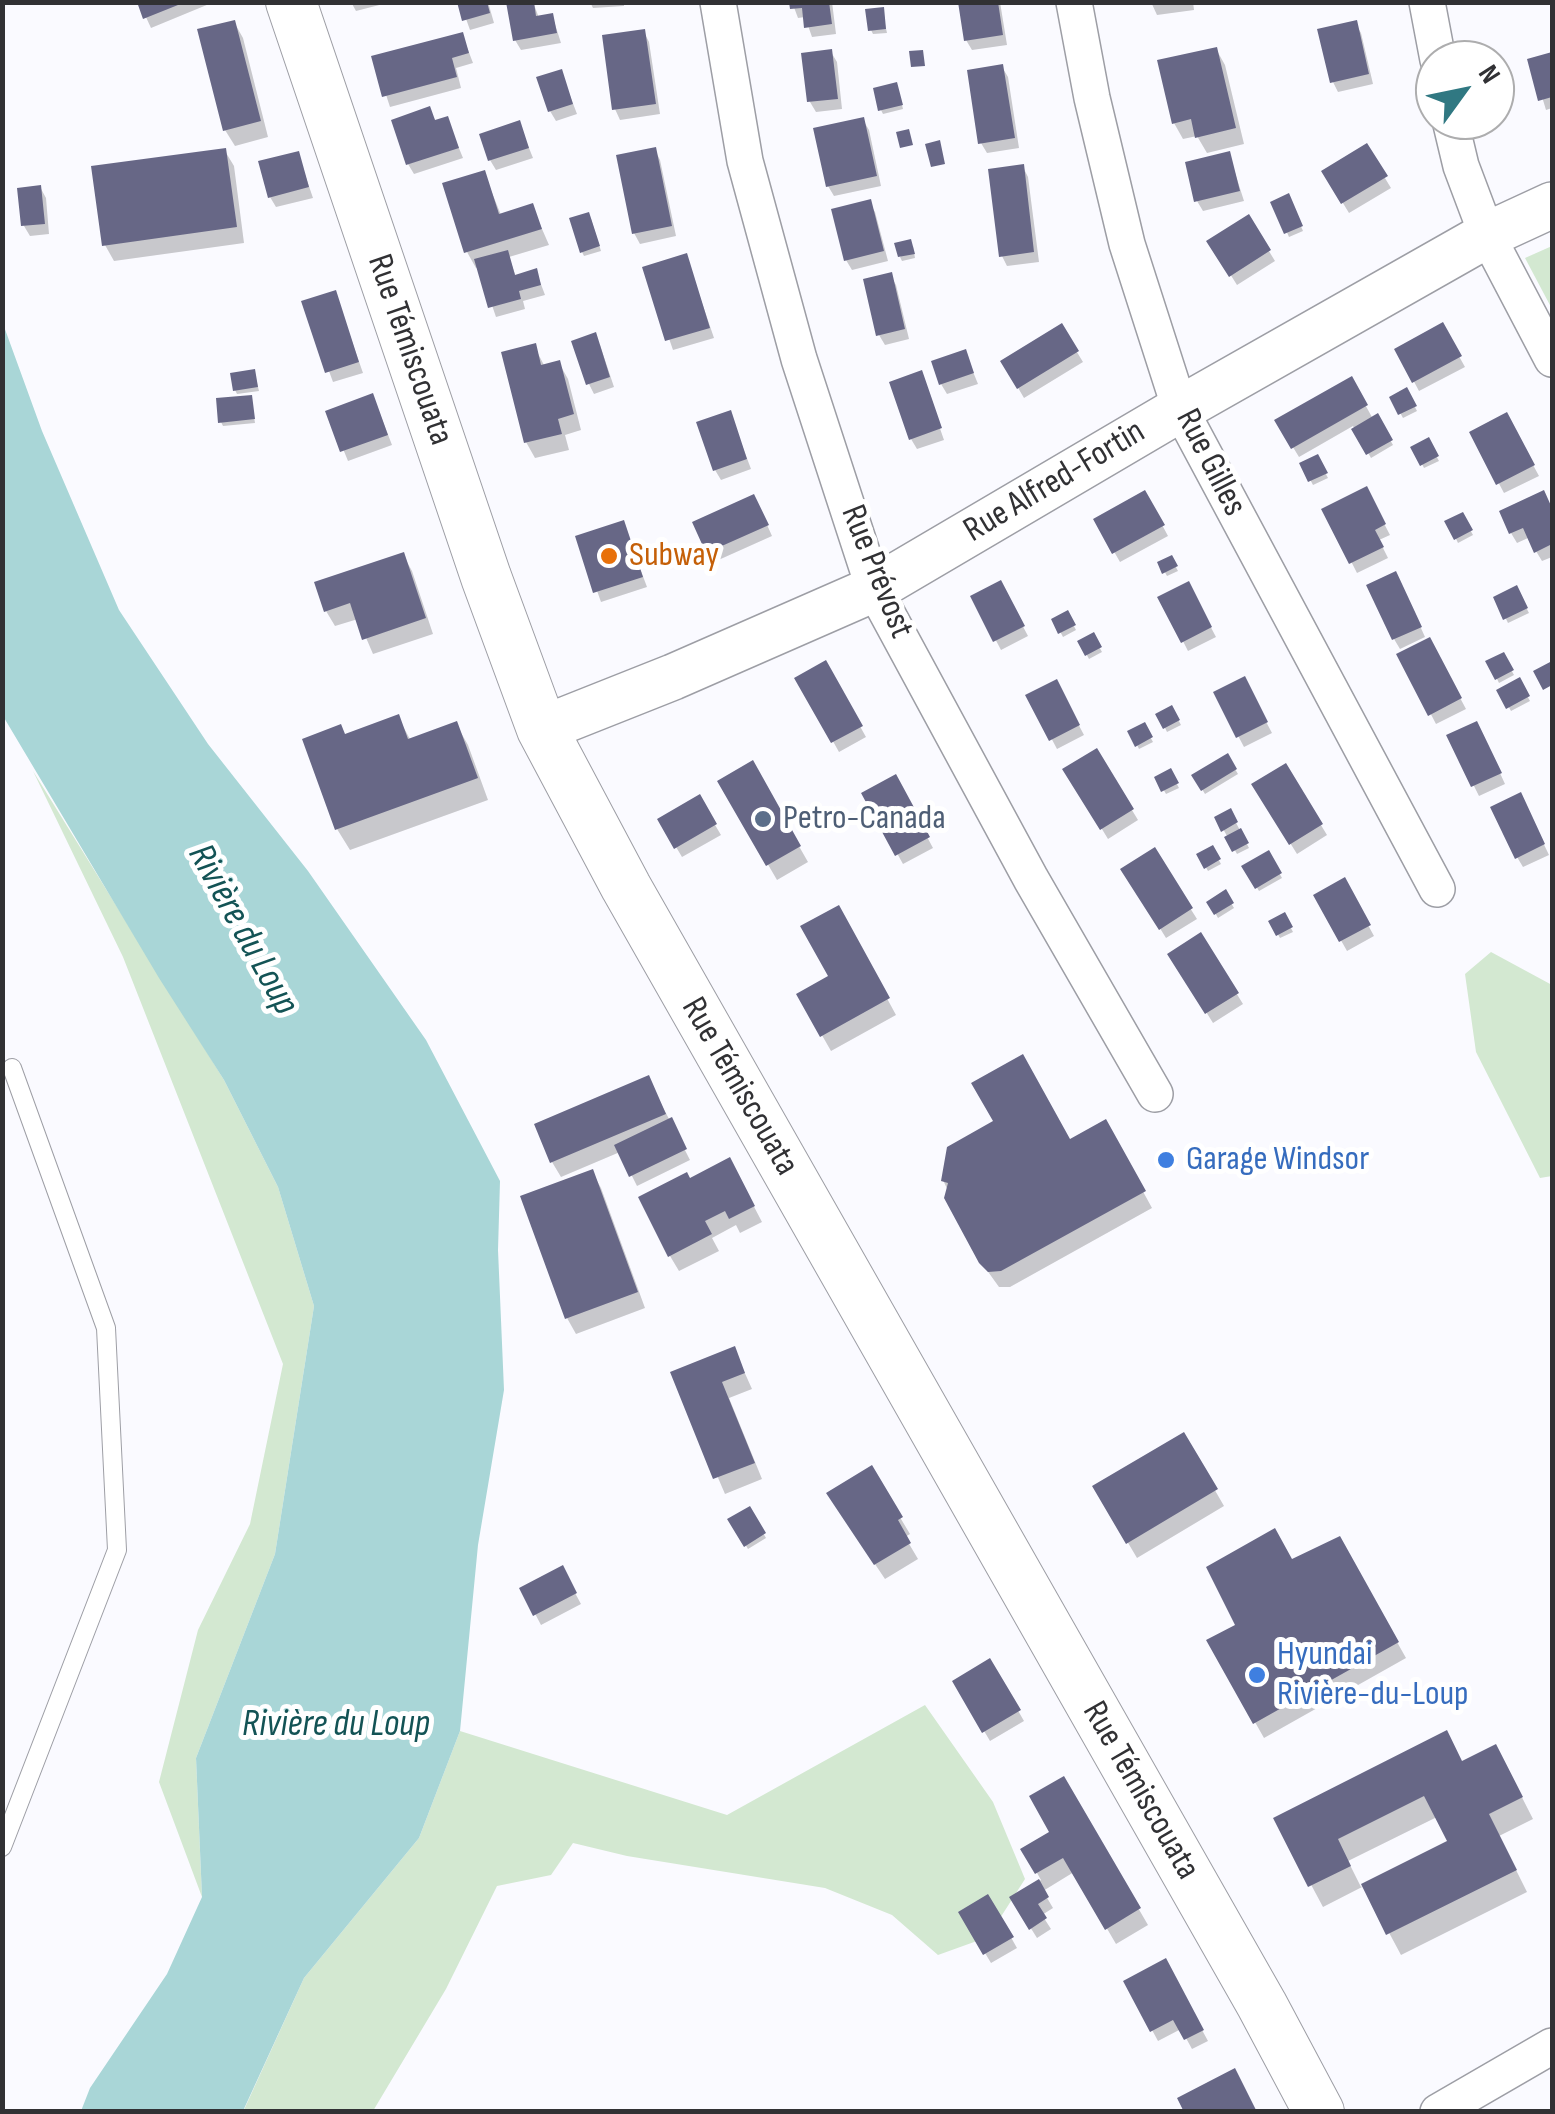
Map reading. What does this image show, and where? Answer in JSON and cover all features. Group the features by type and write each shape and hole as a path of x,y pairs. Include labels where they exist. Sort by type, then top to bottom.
{"main road":[{"name":"Rue Témiscouata","path":"291,2 486,577 542,729 626,887 1262,2004 1319,2112"}],"street":[{"name":"Rue Prévost","path":"718,2 750,178 799,358 874,589 1031,880 1155,1094"},
{"name":"Rue Gilles","path":"1074,2 1127,244 1180,409 1437,890"},
{"path":"1427,2 1434,40"},
{"path":"1454,140 1460,166 1488,235 1552,358"},
{"name":"Rue Alfred-Fortin","path":"542,729 673,678 874,589 1180,409 1488,235 1552,205"},
{"path":"1438,2112 1552,2046"}],"lane":[{"path":"2,1846 117,1550 106,1328 12,1068"}],"green space":[{"path":"1552,246 1552,309 1525,258"},
{"path":"33,771 224,1080 278,1187 314,1306 275,1554 196,1758 202,1897 159,1782 198,1630 250,1524 283,1364 123,957"},
{"path":"1491,952 1552,985 1552,1176 1540,1178 1476,1052 1465,974"},
{"path":"925,1705 993,1802 1025,1879 988,1937 938,1955 892,1915 825,1888 627,1856 573,1843 551,1875 497,1886 446,1989 373,2111 243,2112 304,1978 419,1838 460,1731 727,1815"}],"water":[{"name":"Rivière du Loup","path":"2,321 42,431 119,610 208,744 308,871 426,1040 500,1181 498,1250 504,1390 478,1545 460,1731 419,1838 304,1978 243,2111 81,2111 90,2088 167,1974 202,1897 196,1758 275,1554 314,1306 278,1187 224,1080 3,716"}],"building":[{"path":"137,2 183,2 183,3 143,19"},
{"path":"457,2 487,2 490,13 462,21"},
{"path":"506,2 534,2 536,16 553,13 557,33 513,41"},
{"path":"789,2 829,2 832,24 804,28 802,8 790,9"},
{"path":"958,2 998,2 1003,35 964,41"},
{"path":"884,7 886,29 868,31 865,9"},
{"path":"235,20 261,121 223,131 197,29"},
{"path":"1357,20 1369,74 1330,83 1317,29"},
{"path":"645,29 656,104 612,110 602,35"},
{"path":"463,32 469,53 452,58 457,77 382,97 371,56"},
{"path":"1217,47 1236,128 1195,138 1191,119 1172,124 1157,60"},
{"path":"832,49 838,99 807,102 801,53"},
{"path":"923,50 925,66 911,67 909,51"},
{"path":"1552,52 1552,97 1538,101 1527,59"},
{"path":"1003,64 1015,138 978,144 967,70"},
{"path":"562,69 573,104 548,112 536,77"},
{"path":"897,82 903,105 878,111 873,88"},
{"path":"430,106 435,120 448,116 459,148 406,165 391,120"},
{"path":"864,117 877,176 826,187 813,128"},
{"path":"520,120 529,148 488,161 479,134"},
{"path":"909,129 913,145 900,148 896,132"},
{"path":"940,140 945,164 931,167 925,144"},
{"path":"1367,143 1388,176 1341,204 1321,171"},
{"path":"656,147 672,226 632,234 616,155"},
{"path":"226,148 237,227 102,246 91,166"},
{"path":"299,151 309,187 268,198 258,161"},
{"path":"1230,151 1240,191 1194,202 1185,162"},
{"path":"1024,164 1034,252 999,257 988,169"},
{"path":"485,170 499,214 533,203 542,229 464,253 442,183"},
{"path":"41,185 45,224 21,226 17,188"},
{"path":"1289,193 1303,226 1284,234 1270,202"},
{"path":"871,199 884,251 844,261 831,209"},
{"path":"589,212 600,246 580,253 569,218"},
{"path":"1249,214 1271,250 1229,277 1206,241"},
{"path":"911,239 915,254 898,257 894,243"},
{"path":"508,250 515,275 537,268 541,285 519,291 521,299 488,308 474,259"},
{"path":"687,253 710,328 665,341 642,267"},
{"path":"892,272 905,329 876,336 863,279"},
{"path":"336,290 359,362 325,373 301,301"},
{"path":"1443,322 1462,356 1412,383 1394,349"},
{"path":"1062,323 1079,351 1017,389 1000,361"},
{"path":"596,332 610,377 586,385 571,341"},
{"path":"536,343 541,365 560,360 574,414 558,419 562,434 524,443 501,352"},
{"path":"966,349 974,373 939,385 931,361"},
{"path":"255,369 258,387 233,391 230,373"},
{"path":"922,370 942,428 909,440 889,382"},
{"path":"1352,376 1368,405 1291,449 1274,420"},
{"path":"1407,387 1417,406 1398,415 1389,397"},
{"path":"373,393 388,435 340,452 325,411"},
{"path":"252,395 255,419 218,423 216,398"},
{"path":"731,410 747,459 713,471 696,422"},
{"path":"1507,412 1535,465 1496,485 1469,432"},
{"path":"1378,413 1393,440 1366,455 1351,429"},
{"path":"1429,437 1439,456 1420,466 1410,447"},
{"path":"1318,454 1328,473 1308,482 1299,463"},
{"path":"1367,486 1386,524 1375,530 1384,547 1349,564 1321,509"},
{"path":"1145,490 1165,525 1112,554 1093,519"},
{"path":"1544,490 1552,508 1552,544 1534,553 1523,528 1509,534 1499,511"},
{"path":"754,494 769,525 706,553 692,522"},
{"path":"1463,512 1473,530 1454,540 1444,521"},
{"name":"Subway","path":"624,520 643,577 593,593 575,536"},
{"path":"404,552 426,618 362,640 350,603 324,612 314,582"},
{"path":"1172,555 1178,566 1162,574 1157,562"},
{"path":"1396,571 1422,627 1392,640 1366,585"},
{"path":"1001,580 1025,626 993,642 970,596"},
{"path":"1189,581 1212,627 1181,643 1157,597"},
{"path":"1517,585 1528,608 1503,620 1493,597"},
{"path":"1068,610 1076,625 1058,634 1051,619"},
{"path":"1094,632 1102,647 1085,656 1077,641"},
{"path":"1430,637 1462,698 1428,716 1396,654"},
{"path":"1504,652 1514,670 1495,680 1485,661"},
{"path":"826,660 863,726 831,743 794,678"},
{"path":"1552,661 1552,685 1543,690 1533,671"},
{"path":"1245,676 1268,722 1236,738 1213,692"},
{"path":"1520,677 1530,696 1506,709 1496,690"},
{"path":"1057,679 1080,725 1049,741 1025,695"},
{"path":"1172,705 1180,720 1163,729 1155,714"},
{"path":"399,714 408,739 457,721 478,778 335,830 302,739 341,724 345,734"},
{"path":"1477,721 1502,773 1471,787 1446,735"},
{"path":"1145,722 1153,737 1135,747 1127,731"},
{"path":"1097,748 1134,809 1100,830 1062,769"},
{"path":"1228,753 1237,769 1201,791 1191,775"},
{"name":"Petro-Canada","path":"753,760 801,846 766,866 717,781"},
{"path":"1286,763 1323,824 1289,845 1251,784"},
{"path":"1171,768 1179,783 1161,792 1154,777"},
{"path":"896,774 930,837 895,856 861,793"},
{"path":"1521,792 1545,844 1515,859 1490,807"},
{"name":"Petro-Canada","path":"700,794 717,824 674,849 657,819"},
{"path":"1231,808 1238,822 1221,832 1214,817"},
{"path":"1241,828 1249,843 1232,852 1224,837"},
{"path":"1213,845 1221,859 1204,869 1196,854"},
{"path":"1155,847 1193,908 1159,930 1120,869"},
{"path":"1269,850 1282,873 1255,889 1241,866"},
{"path":"1345,877 1371,925 1339,942 1313,895"},
{"path":"1226,889 1234,903 1214,915 1206,902"},
{"path":"839,905 890,998 820,1037 796,994 828,976 800,926"},
{"path":"1285,912 1293,927 1276,936 1268,921"},
{"path":"1201,932 1239,993 1205,1014 1167,954"},
{"path":"1023,1054 1070,1139 1106,1119 1146,1191 1001,1271 988,1272 979,1263 944,1198 948,1183 941,1181 947,1147 993,1121 971,1083"},
{"path":"649,1075 666,1114 550,1163 534,1124"},
{"path":"672,1117 687,1149 629,1177 614,1145"},
{"path":"730,1157 755,1206 729,1219 725,1211 705,1221 712,1234 668,1257 638,1197 687,1172 690,1178"},
{"path":"593,1169 638,1292 565,1319 520,1196"},
{"path":"735,1346 745,1373 722,1382 755,1463 713,1479 670,1372"},
{"path":"1184,1432 1218,1489 1126,1544 1092,1486"},
{"path":"872,1465 903,1517 898,1520 911,1543 874,1565 826,1493"},
{"path":"750,1506 766,1533 744,1547 727,1519"},
{"path":"1275,1528 1292,1559 1340,1536 1399,1642 1253,1724 1206,1640 1235,1625 1206,1567"},
{"path":"563,1565 577,1593 533,1616 519,1588"},
{"path":"990,1658 1021,1710 982,1733 952,1681"},
{"path":"1447,1730 1462,1761 1496,1744 1523,1797 1489,1814 1517,1870 1386,1935 1361,1884 1447,1841 1424,1796 1338,1839 1351,1866 1308,1887 1273,1818"},
{"path":"1064,1776 1141,1908 1105,1930 1063,1858 1035,1874 1020,1849 1049,1832 1029,1796"},
{"path":"1039,1879 1049,1897 1038,1904 1047,1918 1029,1930 1009,1897"},
{"path":"988,1894 1014,1937 983,1955 958,1912"},
{"path":"1166,1958 1204,2030 1184,2040 1173,2020 1150,2032 1123,1981"},
{"path":"1235,2068 1257,2112 1184,2112 1177,2098"}],"place":[{"name":"Subway","path":"609,556"},
{"name":"Petro-Canada","path":"763,819"},
{"name":"Garage Windsor","path":"1166,1160"},
{"name":"Hyundai Rivière-du-Loup","path":"1257,1675"}]}
